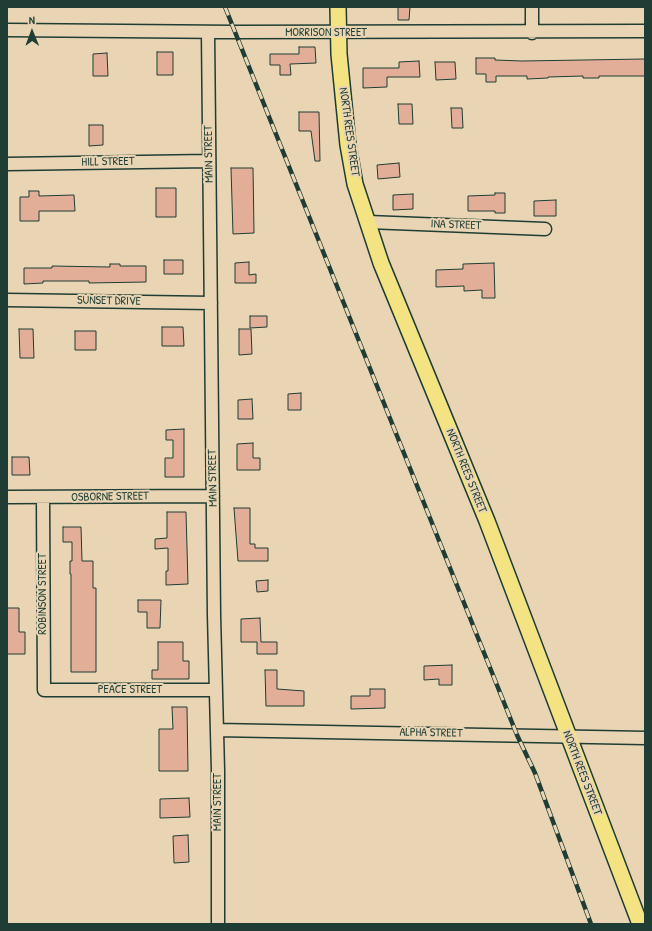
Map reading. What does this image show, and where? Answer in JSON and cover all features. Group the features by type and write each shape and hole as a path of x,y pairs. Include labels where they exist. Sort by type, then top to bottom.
{"main road":[{"name":"NORTH REES STREET","path":"338,7 339,54 348,145 355,184 381,263 486,521 640,924"}],"street":[{"path":"532,7 532,33"},
{"name":"MORRISON STREET","path":"7,30 532,33 645,31"},
{"name":"MAIN STREET","path":"208,32 218,924"},
{"name":"HILL STREET","path":"7,164 209,161"},
{"name":"INA STREET","path":"368,222 545,229"},
{"name":"SUNSET DRIVE","path":"7,300 211,302"},
{"name":"OSBORNE STREET","path":"7,497 213,496"},
{"name":"ROBINSON STREET","path":"44,498 44,690"},
{"name":"PEACE STREET","path":"44,690 216,690"},
{"name":"ALPHA STREET","path":"217,730 645,738"}],"building":[{"path":"398,7 410,7 409,20 398,20"},
{"path":"299,47 315,47 316,63 290,64 291,75 280,75 280,65 270,65 270,54 299,54"},
{"path":"157,52 173,52 173,75 157,75"},
{"path":"107,53 108,76 93,76 93,54"},
{"path":"476,58 495,58 495,60 522,61 645,59 645,76 599,76 599,78 583,78 583,76 527,79 527,76 496,76 496,82 486,82 486,74 476,74"},
{"path":"419,61 420,77 387,77 387,87 363,88 363,68 399,68 399,62"},
{"path":"435,62 455,62 456,79 436,80"},
{"path":"398,104 412,104 413,124 399,124"},
{"path":"451,108 462,108 463,128 452,128"},
{"path":"299,112 319,112 320,161 315,161 311,131 299,131"},
{"path":"89,125 103,125 103,145 89,146"},
{"path":"399,163 400,177 378,179 377,165"},
{"path":"231,168 253,168 254,233 233,234"},
{"path":"156,188 176,188 176,217 156,217"},
{"path":"29,191 39,191 39,196 74,195 75,211 39,211 39,221 20,221 20,197 29,197"},
{"path":"495,193 505,193 505,213 495,213 495,211 468,211 468,196 495,195"},
{"path":"413,194 413,209 393,210 393,195"},
{"path":"556,200 556,216 534,216 534,201"},
{"path":"164,260 183,260 183,274 164,274"},
{"path":"249,262 249,275 256,274 256,283 235,283 235,263"},
{"path":"494,263 495,298 482,298 482,290 464,291 464,286 436,287 436,270 463,269 463,264"},
{"path":"110,264 120,264 120,266 146,266 146,282 89,283 89,281 43,281 43,283 24,284 24,268 52,268 52,266 110,267"},
{"path":"250,316 267,316 267,327 250,328"},
{"path":"162,327 183,327 184,346 162,346"},
{"path":"19,329 33,329 34,358 20,358"},
{"path":"239,329 251,329 252,354 239,355"},
{"path":"75,331 96,331 96,350 75,350"},
{"path":"301,393 301,410 288,410 288,394"},
{"path":"252,399 253,419 238,419 238,400"},
{"path":"184,429 184,477 165,477 165,458 173,458 173,440 166,440 166,430"},
{"path":"253,443 253,458 260,458 260,470 237,470 237,444"},
{"path":"12,457 29,457 30,475 12,475"},
{"path":"234,508 250,508 250,544 255,544 255,548 268,548 268,561 238,561"},
{"path":"167,512 186,512 188,584 166,585 166,571 168,571 168,548 155,549 155,539 167,538"},
{"path":"63,527 81,527 82,561 93,561 93,588 96,588 96,672 71,672 70,561 72,561 72,542 63,542"},
{"path":"268,580 268,591 257,592 256,581"},
{"path":"138,600 161,600 160,628 147,628 147,612 138,612"},
{"path":"7,608 19,608 19,632 25,632 25,654 7,654"},
{"path":"260,618 261,642 277,642 277,654 257,654 257,642 241,642 241,619"},
{"path":"158,642 183,642 183,661 189,661 189,679 152,679 152,670 158,670"},
{"path":"452,665 452,685 439,685 439,679 424,680 424,666"},
{"path":"265,670 277,670 277,689 304,691 304,706 266,706"},
{"path":"370,689 385,689 385,708 351,709 351,696 370,696"},
{"path":"172,707 187,707 188,771 159,771 159,729 173,729"},
{"path":"189,798 190,817 160,818 160,799"},
{"path":"188,835 189,862 174,863 173,836"}],"railway":[{"path":"225,7 517,735 535,773 591,924"}]}
